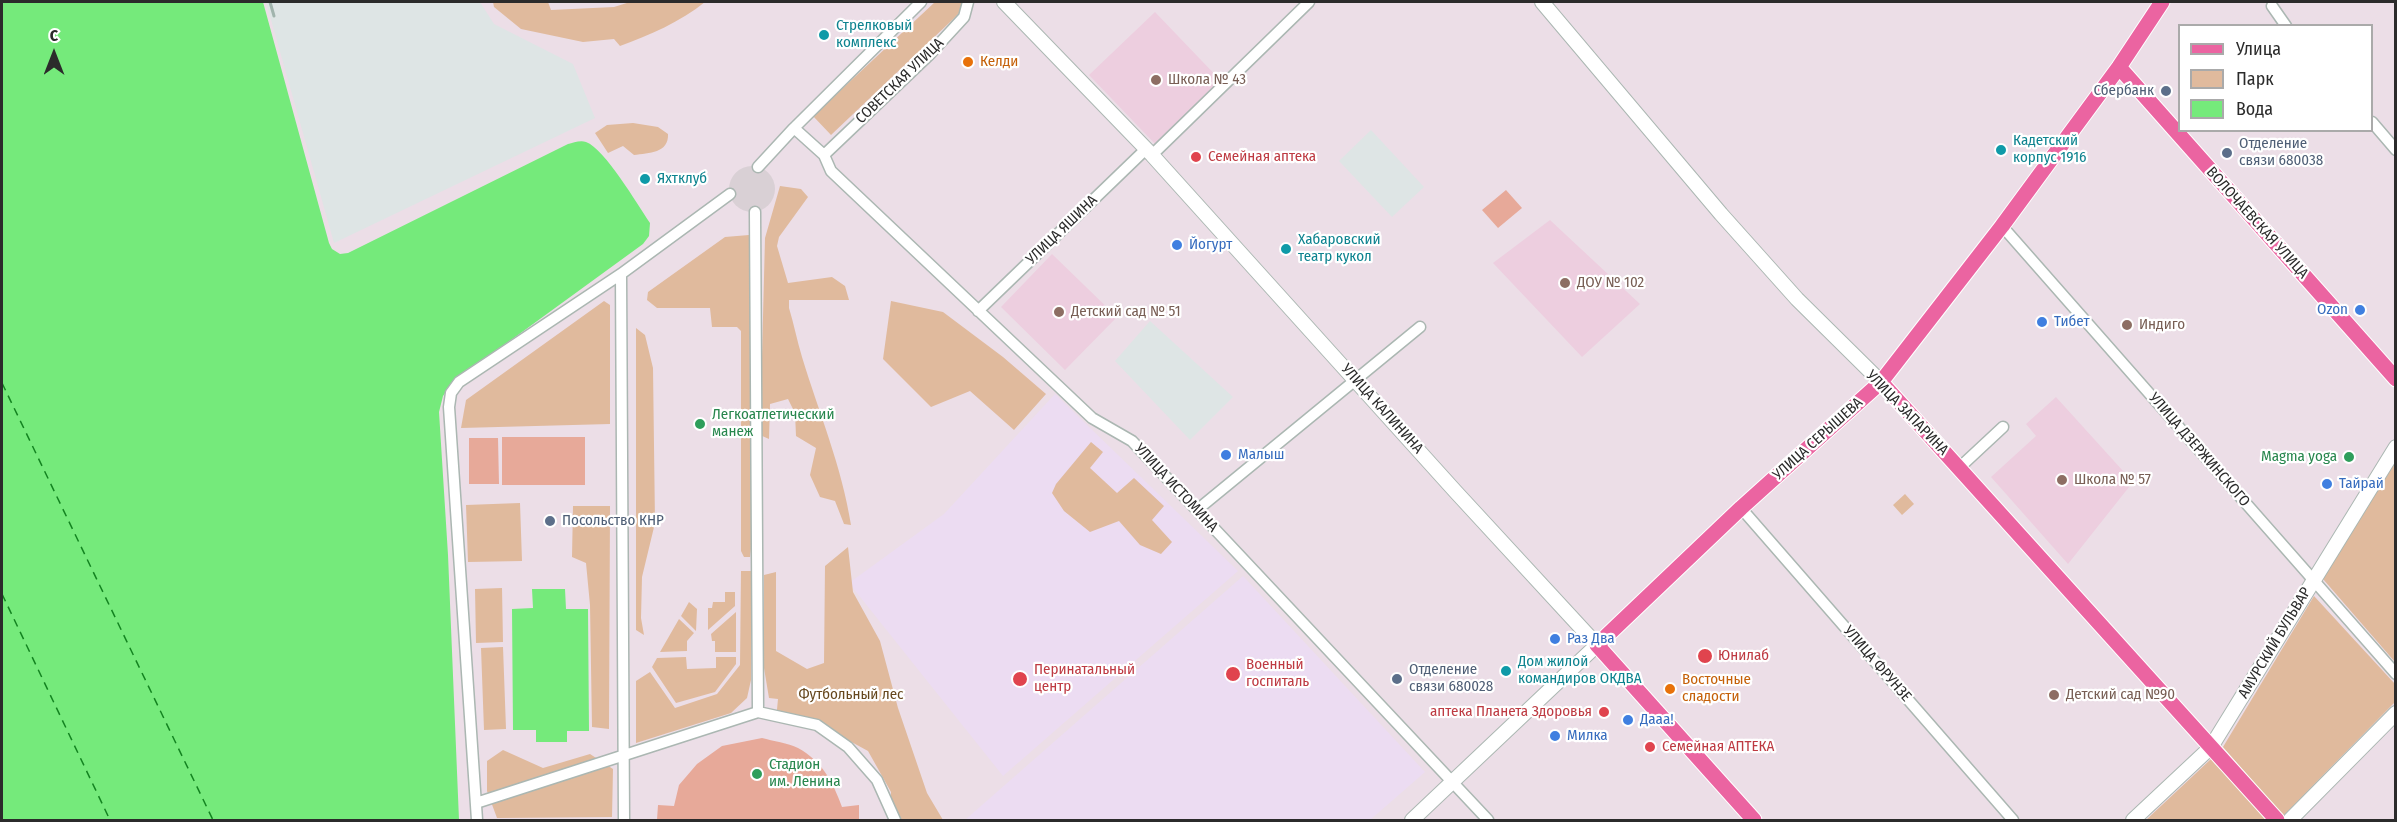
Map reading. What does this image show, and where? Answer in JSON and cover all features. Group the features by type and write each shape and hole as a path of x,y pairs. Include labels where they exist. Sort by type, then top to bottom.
{"main road":[{"name":"УЛИЦА СЕРЫШЕВА","path":"1597,645 1741,508 1881,382 2002,226 2119,68 2162,2"},
{"name":"ВОЛОЧАЕВСКАЯ УЛИЦА","path":"2119,68 2396,379"},
{"name":"УЛИЦА ЗАПАРИНА","path":"1881,382 2277,820"},
{"name":"УЛИЦА КАЛИНИНА","path":"1597,645 1754,820"}],"street":[{"path":"758,167 921,2"},
{"name":"СОВЕТСКАЯ УЛИЦА","path":"824,155 929,55 964,17 968,2"},
{"name":"УЛИЦА КАЛИНИНА","path":"1004,2 1149,152 1597,645"},
{"name":"УЛИЦА ЯШИНА","path":"978,311 1309,2"},
{"name":"УЛИЦА ЗАПАРИНА","path":"1542,2 1797,299 1881,382"},
{"path":"2272,6 2285,24"},
{"path":"2373,123 2396,150"},
{"name":"УЛИЦА ИСТОМИНА","path":"794,128 824,155 831,171 1092,418 1132,441 1488,820"},
{"path":"477,820 449,407 451,393 459,382 621,274 730,194"},
{"path":"755,212 758,712"},
{"name":"УЛИЦА ДЗЕРЖИНСКОГО","path":"2002,226 2396,674"},
{"path":"621,274 624,820"},
{"path":"1197,510 1420,327"},
{"path":"1959,468 2003,427"},
{"name":"АМУРСКИЙ БУЛЬВАР","path":"2133,820 2211,747 2396,447"},
{"name":"УЛИЦА ФРУНЗЕ","path":"1741,508 2013,820"},
{"name":"УЛИЦА СЕРЫШЕВА","path":"1413,820 1597,645"},
{"path":"476,803 758,712 817,725 848,747 877,780 895,820"},
{"path":"2289,820 2396,713"}],"shaded area":[{"path":"266,2 480,2 494,24 573,64 595,118 334,243"},
{"name":"Школа № 43","path":"1155,12 1224,84 1158,147 1089,75"},
{"path":"1371,130 1424,187 1392,217 1339,161"},
{"path":"752,166 768,173 775,189 768,205 752,212 736,205 729,189 736,173"},
{"path":"1506,190 1522,208 1498,228 1482,210"},
{"name":"ДОУ № 102","path":"1550,220 1640,304 1582,357 1493,263"},
{"name":"Детский сад № 51","path":"1052,254 1117,317 1065,370 1001,307"},
{"path":"1150,321 1233,397 1190,440 1115,361"},
{"name":"Перинатальный центр","path":"1055,394 1238,571 1003,776 849,583 944,514"},
{"name":"Школа № 57","path":"2056,397 2133,482 2068,564 1991,477 2036,436 2026,424"},
{"path":"502,437 585,437 585,485 502,485"},
{"path":"469,438 498,438 499,484 469,484"},
{"name":"Военный госпиталь","path":"1243,576 1425,772 1370,820 965,820"},
{"name":"Стадион им. Ленина","path":"762,738 794,746 814,759 835,789 842,807 859,805 859,820 657,820 658,805 674,806 679,785 697,764 722,746"}],"green space":[{"path":"493,2 548,2 551,10 614,7 630,2 705,2 664,27 620,46 614,39 583,42 521,29 494,7"},
{"path":"935,2 963,2 967,6 831,135 813,116"},
{"path":"633,123 658,127 668,134 665,145 657,151 646,154 634,155 623,146 608,153 595,133 607,125"},
{"path":"780,186 801,189 808,197 779,237 777,246 788,283 832,277 845,286 849,300 789,300 789,308 802,357 836,461 851,525 844,524 835,501 820,497 810,475 816,448 796,436 795,413 788,399 770,404 769,439 760,435 765,238"},
{"path":"749,235 752,397 751,549 750,557 744,557 741,551 741,331 737,327 712,327 710,308 657,308 647,300 648,292 725,237"},
{"path":"604,301 610,305 610,424 461,428 466,400"},
{"path":"891,301 943,312 1003,357 1046,394 1014,430 970,391 931,407 883,359"},
{"path":"636,328 645,335 653,368 655,523 642,577 641,618 644,635 636,630"},
{"path":"1091,442 1103,452 1090,468 1117,493 1134,478 1164,506 1152,520 1172,542 1161,554 1140,545 1119,521 1090,532 1064,511 1052,493 1056,484"},
{"path":"2395,460 2395,662 2323,579"},
{"path":"1905,494 1914,504 1902,515 1893,505"},
{"path":"520,503 522,561 468,562 466,505"},
{"path":"573,506 610,506 609,729 592,727 590,605 586,563 572,557"},
{"name":"Футбольный лес","path":"848,547 853,592 880,641 898,708 927,793 943,820 891,820 891,792 868,751 835,733 776,720 778,699 769,698 764,668 764,575 776,572 776,651 807,669 824,663 825,566"},
{"path":"741,571 751,571 751,680 747,698 731,713 636,743 636,681 650,672 675,708 717,694 740,665"},
{"path":"502,588 503,642 476,643 475,589"},
{"path":"725,592 735,592 735,606 708,630 708,608 712,608 713,602 725,602"},
{"path":"2314,596 2395,684 2395,702 2283,816 2223,747"},
{"path":"689,602 697,609 696,631 681,616"},
{"path":"736,612 736,652 715,652 715,641 712,641 711,634"},
{"path":"679,619 694,633 687,641 687,651 660,652"},
{"path":"503,647 506,729 484,730 481,648"},
{"path":"686,657 687,669 716,668 716,657 736,657 736,664 715,692 676,703 652,667 657,658"},
{"path":"503,750 543,768 590,754 613,769 612,817 497,818 487,791 487,761"},
{"path":"2211,759 2268,820 2146,820"}],"water":[{"path":"2,2 263,2 329,243 332,249 340,254 348,253 568,144 579,141 586,142 602,155 650,223 649,236 643,244 452,383 443,396 439,412 448,555 459,820 2,820"},
{"path":"532,589 565,589 566,609 588,609 589,731 567,731 567,742 536,742 536,730 513,730 512,609 533,608"}],"ferry route":[{"path":"2,383 213,820"},
{"path":"2,594 110,820"}],"railway":[{"path":"270,2 274,16"}],"place":[{"name":"Стрелковый комплекс","path":"824,35"},
{"name":"Келди","path":"968,62"},
{"name":"Школа № 43","path":"1156,80"},
{"name":"Сбербанк","path":"2166,91"},
{"name":"Кадетский корпус 1916","path":"2001,150"},
{"name":"Отделение связи 680038","path":"2227,153"},
{"name":"Семейная аптека","path":"1196,157"},
{"name":"Яхтклуб","path":"645,179"},
{"name":"Йогурт","path":"1177,245"},
{"name":"Хабаровский театр кукол","path":"1286,249"},
{"name":"ДОУ № 102","path":"1565,283"},
{"name":"Ozon","path":"2360,310"},
{"name":"Детский сад № 51","path":"1059,312"},
{"name":"Тибет","path":"2042,322"},
{"name":"Индиго","path":"2127,325"},
{"name":"Легкоатлетический манеж","path":"700,424"},
{"name":"Малыш","path":"1226,455"},
{"name":"Magma yoga","path":"2349,457"},
{"name":"Школа № 57","path":"2062,480"},
{"name":"Тайрай","path":"2327,484"},
{"name":"Посольство КНР","path":"550,521"},
{"name":"Раз Два","path":"1555,639"},
{"name":"Юнилаб","path":"1705,656"},
{"name":"Дом жилой командиров ОКДВА","path":"1506,671"},
{"name":"Военный госпиталь","path":"1233,674"},
{"name":"Перинатальный центр","path":"1020,679"},
{"name":"Отделение связи 680028","path":"1397,679"},
{"name":"Восточные сладости","path":"1670,689"},
{"name":"Детский сад №90","path":"2054,695"},
{"name":"аптека Планета Здоровья","path":"1604,712"},
{"name":"Дааа!","path":"1628,720"},
{"name":"Милка","path":"1555,736"},
{"name":"Семейная АПТЕКА","path":"1650,747"},
{"name":"Стадион им. Ленина","path":"757,774"}]}
